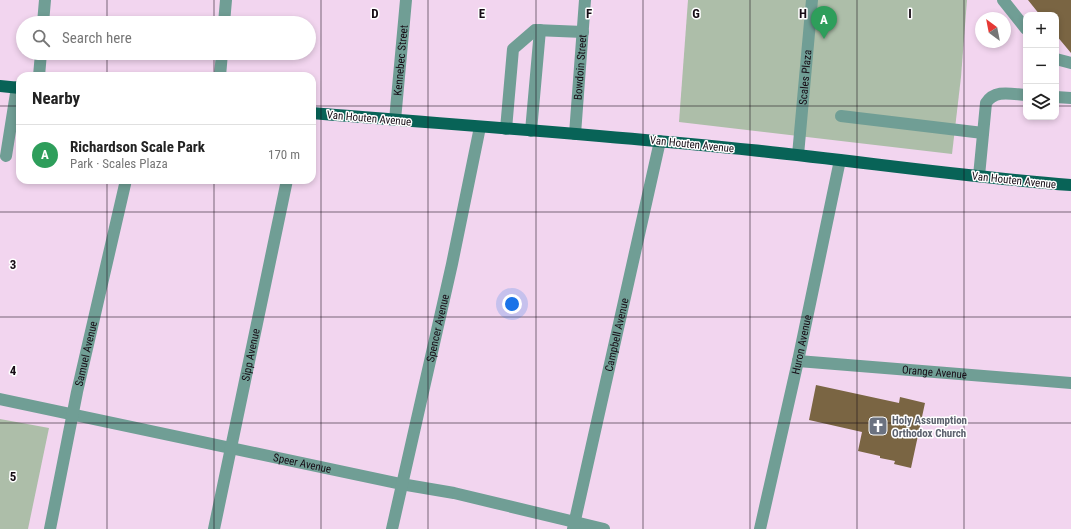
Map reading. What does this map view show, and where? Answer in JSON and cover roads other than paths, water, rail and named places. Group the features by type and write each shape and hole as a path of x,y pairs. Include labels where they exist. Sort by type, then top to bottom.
{"main road":[{"path":"0,86 16,87"},
{"name":"Van Houten Avenue","path":"316,113 660,141 1071,185"}],"street":[{"path":"44,16 45,0"},
{"path":"225,16 226,0"},
{"name":"Kennebec Street","path":"395,120 406,0"},
{"name":"Bowdoin Street","path":"575,134 585,0"},
{"name":"Scales Plaza","path":"798,155 812,0"},
{"path":"1003,0 1023,25"},
{"path":"506,129 512,49 534,30 583,32"},
{"path":"531,131 540,30"},
{"path":"39,72 40,60"},
{"path":"220,72 221,60"},
{"path":"1059,60 1071,63"},
{"path":"978,176 986,104 990,97 1001,93 1023,95"},
{"path":"1059,97 1071,98"},
{"path":"6,156 16,98"},
{"path":"841,116 983,133"},
{"name":"Spencer Avenue","path":"392,529 452,264 480,127"},
{"name":"Campbell Avenue","path":"574,526 660,141"},
{"name":"Huron Avenue","path":"760,529 798,361 840,160"},
{"name":"Samuel Avenue","path":"50,529 73,415 125,184"},
{"name":"Sipp Avenue","path":"214,529 286,184"},
{"name":"Orange Avenue","path":"798,361 1071,383"},
{"name":"Speer Avenue","path":"0,399 401,484 454,493 574,526 604,529"}],"place":[{"name":"Richardson Scale Park","path":"824,39"},
{"name":"Holy Assumption Orthodox Church","path":"878,426"}]}
